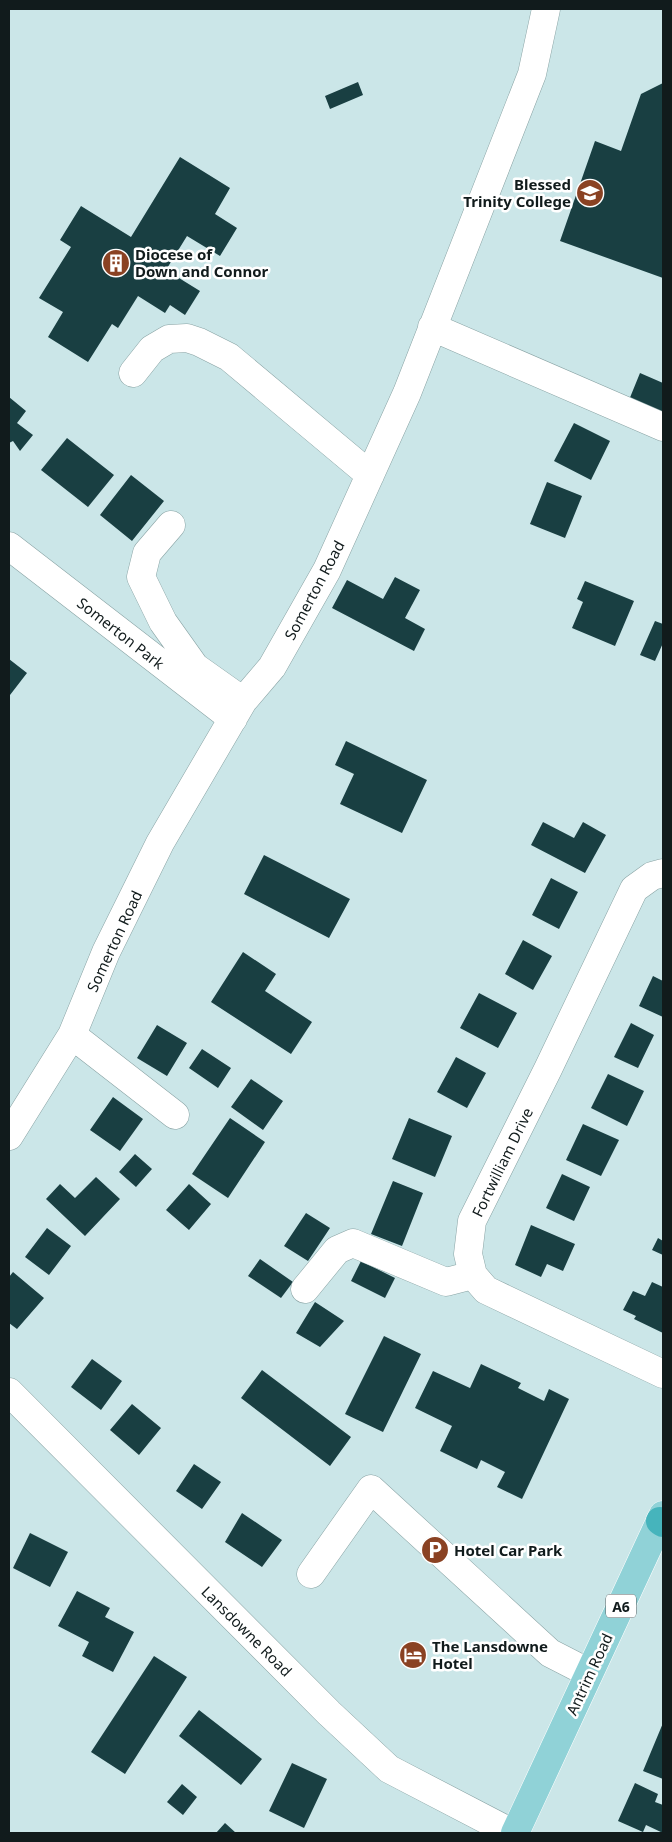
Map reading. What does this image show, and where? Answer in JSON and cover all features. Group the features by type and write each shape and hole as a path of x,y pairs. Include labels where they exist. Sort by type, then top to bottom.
{"main road":[{"name":"Antrim Road","path":"513,1833 662,1519"}],"street":[{"name":"Somerton Road","path":"9,1136 72,1035 106,952 160,843 238,710 272,667 327,570 407,392 532,74 546,9"},
{"path":"432,327 663,427"},
{"path":"133,373 152,349 169,339 187,338 199,342 229,357 370,475"},
{"path":"171,526 147,553 141,577 163,622 195,667 238,710"},
{"name":"Somerton Park","path":"9,546 238,710"},
{"name":"Fortwilliam Drive","path":"473,1275 468,1254 472,1221 634,889 652,876 663,874"},
{"path":"72,1035 175,1115"},
{"path":"305,1289 337,1250 353,1243 446,1282 473,1275 486,1290 663,1374"},
{"name":"Lansdowne Road","path":"9,1392 322,1706 389,1769 513,1833"},
{"path":"311,1574 371,1489 550,1652 589,1673"}],"building":[{"path":"358,82 363,95 330,109 325,96"},
{"path":"663,83 663,278 560,241 595,141 621,151 641,94"},
{"name":"Diocese of Down and Connor","path":"180,157 230,188 215,214 237,228 220,256 187,236 166,270 200,291 185,315 170,305 165,313 138,296 118,328 112,324 88,362 48,337 63,312 39,298 71,247 60,240 81,206 131,237"},
{"path":"640,373 663,383 663,415 629,400"},
{"path":"9,397 26,411 17,423 33,435 20,451 13,441 9,443"},
{"path":"574,423 610,441 591,480 554,461"},
{"path":"67,438 114,475 88,507 41,470"},
{"path":"131,475 164,501 132,541 100,515"},
{"path":"547,482 582,496 565,538 530,524"},
{"path":"395,577 420,590 405,618 425,629 414,651 332,608 347,580 383,599"},
{"path":"585,581 634,601 615,646 572,628 583,602 577,599"},
{"path":"655,621 663,624 663,643 655,661 640,655"},
{"path":"9,659 27,673 10,695 9,694"},
{"path":"346,741 427,780 402,833 340,804 354,774 335,765"},
{"path":"543,822 574,838 583,822 606,835 585,873 531,845"},
{"path":"264,855 350,899 329,938 244,894"},
{"path":"551,878 578,892 559,929 532,915"},
{"path":"523,940 552,956 533,990 505,974"},
{"path":"243,952 276,974 265,991 312,1022 291,1054 211,1002"},
{"path":"653,976 663,981 663,1017 639,1006"},
{"path":"479,993 517,1013 498,1048 460,1028"},
{"path":"631,1023 654,1035 638,1068 614,1057"},
{"path":"157,1025 187,1043 167,1076 137,1058"},
{"path":"202,1049 231,1068 218,1088 189,1068"},
{"path":"456,1057 486,1073 467,1108 437,1092"},
{"path":"608,1074 644,1091 627,1126 591,1108"},
{"path":"251,1079 283,1101 263,1130 231,1107"},
{"path":"113,1097 143,1119 120,1151 90,1130"},
{"path":"230,1118 265,1142 228,1198 192,1174"},
{"path":"409,1118 452,1136 435,1177 392,1159"},
{"path":"583,1124 619,1140 601,1176 566,1160"},
{"path":"135,1154 152,1169 136,1187 119,1172"},
{"path":"562,1174 590,1187 574,1221 546,1208"},
{"path":"96,1177 120,1199 85,1236 46,1199 60,1184 75,1198"},
{"path":"393,1181 423,1193 402,1246 371,1234"},
{"path":"189,1184 211,1204 189,1230 166,1210"},
{"path":"306,1213 330,1228 308,1261 284,1246"},
{"path":"531,1225 575,1244 563,1271 547,1264 541,1277 515,1265"},
{"path":"47,1228 71,1246 49,1275 25,1257"},
{"path":"658,1238 663,1241 663,1255 652,1250"},
{"path":"260,1259 293,1282 281,1298 248,1276"},
{"path":"361,1261 395,1278 385,1298 351,1281"},
{"path":"13,1272 44,1298 17,1329 9,1323 9,1277"},
{"path":"652,1282 663,1287 663,1333 634,1319 636,1316 623,1310 633,1291 645,1296"},
{"path":"315,1302 344,1321 320,1347 296,1333"},
{"path":"384,1336 421,1354 383,1432 345,1414"},
{"path":"92,1359 122,1381 101,1410 71,1387"},
{"path":"481,1364 521,1383 518,1388 544,1401 549,1389 569,1399 522,1499 497,1487 505,1472 481,1460 477,1469 440,1451 452,1426 415,1408 433,1371 470,1388"},
{"path":"262,1370 351,1437 330,1466 241,1398"},
{"path":"132,1404 161,1428 139,1455 110,1430"},
{"path":"194,1464 221,1482 202,1509 176,1491"},
{"path":"242,1513 282,1540 262,1567 225,1542"},
{"path":"30,1533 68,1552 50,1587 13,1568"},
{"path":"77,1591 110,1608 105,1617 134,1632 113,1672 82,1656 89,1642 58,1626"},
{"path":"154,1656 187,1677 125,1774 91,1752"},
{"path":"199,1710 262,1759 241,1785 179,1736"},
{"path":"663,1723 663,1779 643,1771"},
{"path":"292,1763 327,1779 304,1828 269,1811"},
{"path":"635,1783 658,1794 655,1802 663,1805 663,1833 646,1825 643,1832 618,1821"},
{"path":"182,1784 197,1797 183,1815 167,1802"},
{"path":"225,1823 236,1833 216,1833"}],"place":[{"name":"Blessed Trinity College","path":"590,193"},
{"name":"Diocese of Down and Connor","path":"116,263"},
{"name":"Hotel Car Park","path":"435,1550"},
{"name":"The Lansdowne Hotel","path":"413,1655"}]}
